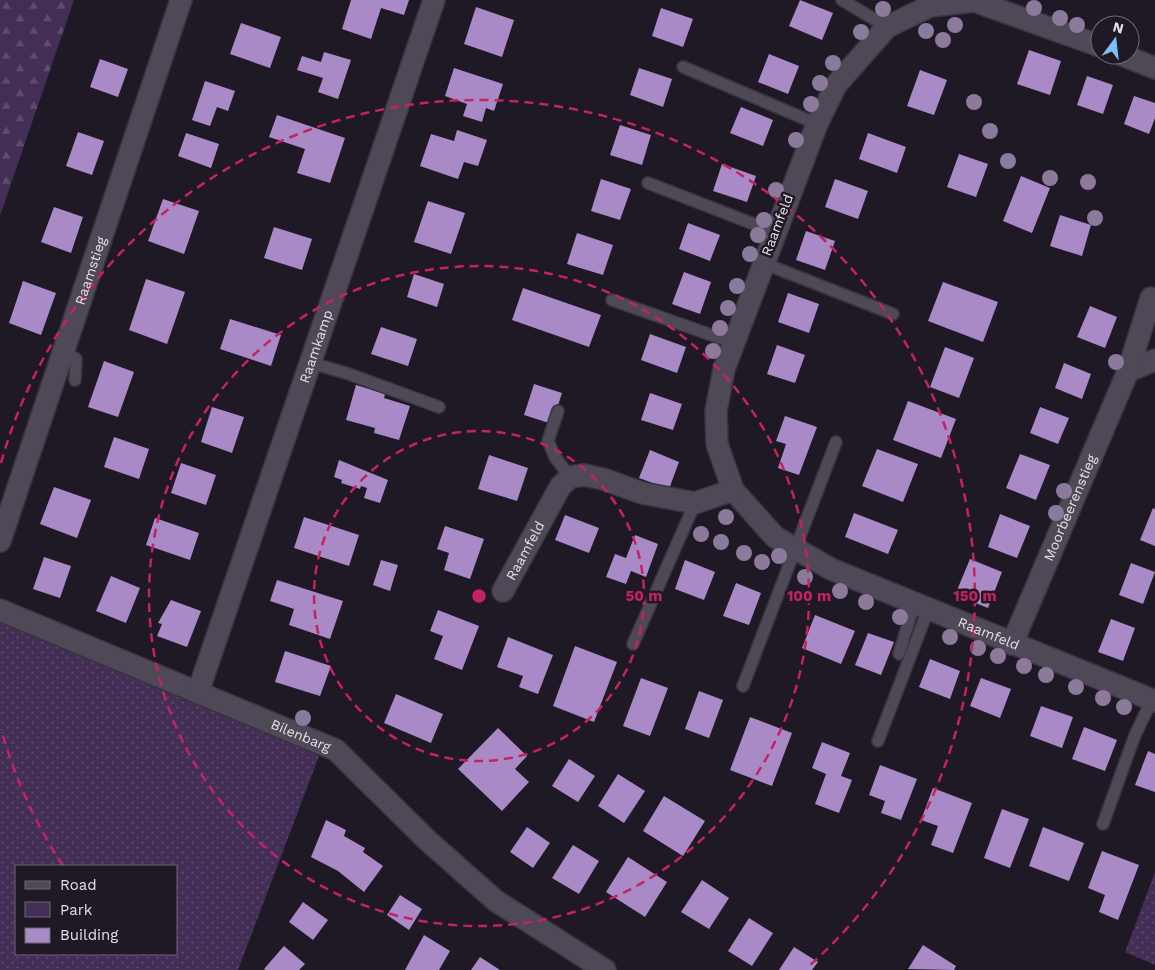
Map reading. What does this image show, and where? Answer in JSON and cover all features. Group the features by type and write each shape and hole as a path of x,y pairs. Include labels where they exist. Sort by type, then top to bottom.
{"street":[{"name":"Raamstieg","path":"0,541 65,352 181,0"},
{"name":"Raamkamp","path":"198,692 312,363 434,0"},
{"name":"Raamfeld","path":"1090,42 974,1 928,3 886,27 836,84 817,124 774,232 724,370 716,410 717,444 733,490 775,537 795,551 921,607 1154,701"},
{"path":"1140,62 1155,68"},
{"name":"Moorbeerenstieg","path":"1012,644 1128,371 1151,298 1155,300"},
{"path":"1128,371 1155,360"},
{"path":"570,477 584,475 603,479 642,493 696,503 733,490"},
{"name":"Raamfeld","path":"503,591 560,487 570,477"},
{"name":"Bilenbarg","path":"0,610 336,750 427,840 496,901 605,970"}],"lane":[{"path":"842,0 886,27"},
{"path":"683,67 817,124"},
{"path":"648,183 774,232"},
{"path":"763,263 893,314"},
{"path":"612,300 734,343"},
{"path":"65,352 76,359 75,380"},
{"path":"312,363 362,378 439,407"},
{"path":"558,411 548,441 555,457 570,477"},
{"path":"743,686 836,442"},
{"path":"633,644 696,503"},
{"path":"899,654 921,607"},
{"path":"878,741 921,607"},
{"path":"1103,824 1135,735 1154,701"}],"green space":[{"path":"0,0 74,0 0,216"},
{"path":"0,620 163,685 319,756 238,970 0,970"},
{"path":"1155,872 1155,965 1125,952"}],"building":[{"path":"351,0 409,0 404,15 381,8 371,39 342,29"},
{"path":"800,0 833,13 822,40 789,26"},
{"path":"476,7 514,20 502,57 464,44"},
{"path":"661,8 693,19 683,47 652,36"},
{"path":"241,23 281,37 270,68 230,54"},
{"path":"1029,50 1061,61 1050,95 1017,84"},
{"path":"324,52 351,60 338,99 318,92 323,78 297,70 302,56 321,62"},
{"path":"769,54 799,66 788,94 758,82"},
{"path":"100,59 128,69 118,97 90,87"},
{"path":"454,68 503,84 494,111 486,108 482,122 463,116 467,104 445,96"},
{"path":"639,68 672,79 663,107 630,95"},
{"path":"920,70 947,80 934,115 907,106"},
{"path":"1087,76 1113,85 1103,114 1077,105"},
{"path":"205,81 235,91 228,111 217,107 210,126 192,120"},
{"path":"1134,96 1155,103 1155,118 1149,134 1124,124"},
{"path":"741,107 773,120 763,146 730,133"},
{"path":"277,115 345,138 330,183 297,173 305,149 269,137"},
{"path":"620,125 651,135 642,165 610,155"},
{"path":"457,130 487,140 478,166 464,162 458,179 420,166 431,134 454,141"},
{"path":"78,132 104,141 92,175 66,166"},
{"path":"186,133 219,144 211,168 178,156"},
{"path":"868,133 906,147 897,173 859,159"},
{"path":"959,154 988,164 976,197 947,187"},
{"path":"722,164 756,176 747,202 713,191"},
{"path":"1021,176 1050,188 1032,233 1003,221"},
{"path":"601,179 631,189 620,220 591,211"},
{"path":"835,179 868,191 858,219 825,207"},
{"path":"163,199 199,211 184,254 148,241"},
{"path":"428,201 465,213 451,254 414,242"},
{"path":"54,207 83,217 71,253 41,242"},
{"path":"1060,215 1091,225 1082,256 1050,246"},
{"path":"688,223 720,235 710,261 679,249"},
{"path":"274,227 312,239 302,270 264,258"},
{"path":"806,231 835,241 825,270 796,260"},
{"path":"577,233 613,245 603,275 567,264"},
{"path":"684,272 711,282 700,314 672,304"},
{"path":"414,274 444,284 437,307 407,297"},
{"path":"146,279 185,292 167,344 129,330"},
{"path":"23,281 56,293 41,335 9,323"},
{"path":"943,282 998,302 983,342 928,321"},
{"path":"523,288 601,315 589,347 512,320"},
{"path":"788,293 819,304 809,333 778,322"},
{"path":"1090,306 1117,317 1105,348 1077,337"},
{"path":"230,319 281,335 271,366 220,349"},
{"path":"381,327 417,339 408,366 371,354"},
{"path":"650,334 686,347 677,373 641,360"},
{"path":"777,345 805,355 795,383 767,374"},
{"path":"945,347 974,358 959,398 930,387"},
{"path":"104,361 134,372 118,417 88,407"},
{"path":"1064,363 1091,374 1082,399 1055,388"},
{"path":"534,384 562,393 552,424 524,415"},
{"path":"356,385 385,394 384,398 410,406 399,440 374,433 375,428 346,420"},
{"path":"650,393 682,404 673,430 641,420"},
{"path":"908,401 956,419 941,458 893,440"},
{"path":"212,407 244,417 232,453 201,442"},
{"path":"1040,407 1069,418 1058,444 1030,433"},
{"path":"785,416 817,427 799,475 778,468 786,444 776,441"},
{"path":"114,437 149,449 139,479 104,467"},
{"path":"877,449 918,464 903,502 862,486"},
{"path":"650,450 679,462 669,489 639,478"},
{"path":"1020,454 1050,465 1036,500 1006,488"},
{"path":"489,455 528,468 517,501 478,489"},
{"path":"339,460 388,480 380,503 364,498 367,488 361,486 360,489 341,483 342,480 334,477"},
{"path":"181,463 216,475 206,505 171,493"},
{"path":"54,487 91,500 77,538 40,524"},
{"path":"1153,508 1155,509 1155,546 1140,540"},
{"path":"854,513 898,530 888,554 845,537"},
{"path":"1000,514 1030,526 1017,558 988,547"},
{"path":"565,515 599,528 589,553 555,540"},
{"path":"304,517 359,535 349,566 294,548"},
{"path":"155,518 199,533 190,560 146,545"},
{"path":"445,526 484,539 470,579 444,570 449,553 437,549"},
{"path":"635,535 658,544 646,577 631,571 626,584 606,577 615,554 626,558"},
{"path":"44,557 71,566 60,598 33,589"},
{"path":"970,559 1002,572 988,608 955,595"},
{"path":"381,560 398,565 390,591 373,585"},
{"path":"685,560 715,572 704,600 675,589"},
{"path":"1131,563 1155,572 1143,604 1119,595"},
{"path":"111,576 140,588 126,623 96,611"},
{"path":"277,580 343,601 330,639 289,625 294,609 270,601"},
{"path":"736,583 761,593 749,625 723,616"},
{"path":"171,600 201,611 187,647 157,636 162,624 158,623"},
{"path":"438,610 479,626 462,670 434,659 443,636 430,631"},
{"path":"815,615 855,631 841,664 802,648"},
{"path":"1111,619 1135,628 1123,661 1098,652"},
{"path":"868,633 894,642 881,675 855,665"},
{"path":"508,637 553,655 538,694 519,687 523,676 497,667"},
{"path":"575,646 617,662 594,722 553,706"},
{"path":"285,651 331,666 320,696 275,682"},
{"path":"930,659 960,671 950,699 919,687"},
{"path":"641,678 668,688 650,736 623,726"},
{"path":"981,678 1011,689 1000,718 970,706"},
{"path":"699,691 723,700 709,738 685,729"},
{"path":"396,694 443,714 431,743 384,723"},
{"path":"1041,706 1073,717 1062,748 1030,736"},
{"path":"750,717 792,733 772,786 730,770"},
{"path":"1084,727 1117,740 1105,771 1072,759"},
{"path":"498,728 527,756 515,769 529,782 502,811 458,769"},
{"path":"822,742 850,753 841,776 852,780 839,813 815,804 826,774 812,768"},
{"path":"1148,751 1155,754 1155,792 1135,785"},
{"path":"569,759 595,776 578,802 552,786"},
{"path":"880,765 917,779 901,820 881,813 885,801 869,795"},
{"path":"618,774 645,791 624,823 598,806"},
{"path":"933,788 972,803 953,853 931,845 938,826 921,820"},
{"path":"664,796 705,821 683,856 643,831"},
{"path":"1002,809 1029,819 1010,868 984,858"},
{"path":"326,820 346,830 344,836 365,848 363,852 383,866 364,892 338,871 311,857"},
{"path":"527,827 550,843 533,868 510,852"},
{"path":"1043,827 1084,843 1069,881 1029,866"},
{"path":"573,845 599,861 579,894 552,878"},
{"path":"1102,851 1139,865 1118,920 1099,912 1105,895 1088,888"},
{"path":"628,857 667,882 645,917 606,892"},
{"path":"702,880 729,898 709,929 681,912"},
{"path":"400,895 422,909 409,930 387,915"},
{"path":"303,902 328,920 313,940 289,922"},
{"path":"749,918 773,933 752,966 728,951"},
{"path":"424,935 450,951 439,970 405,970"},
{"path":"923,945 956,966 954,970 908,969"},
{"path":"284,946 305,964 299,970 264,969"},
{"path":"794,947 818,962 812,970 779,970"},
{"path":"480,957 500,970 471,970"}]}
